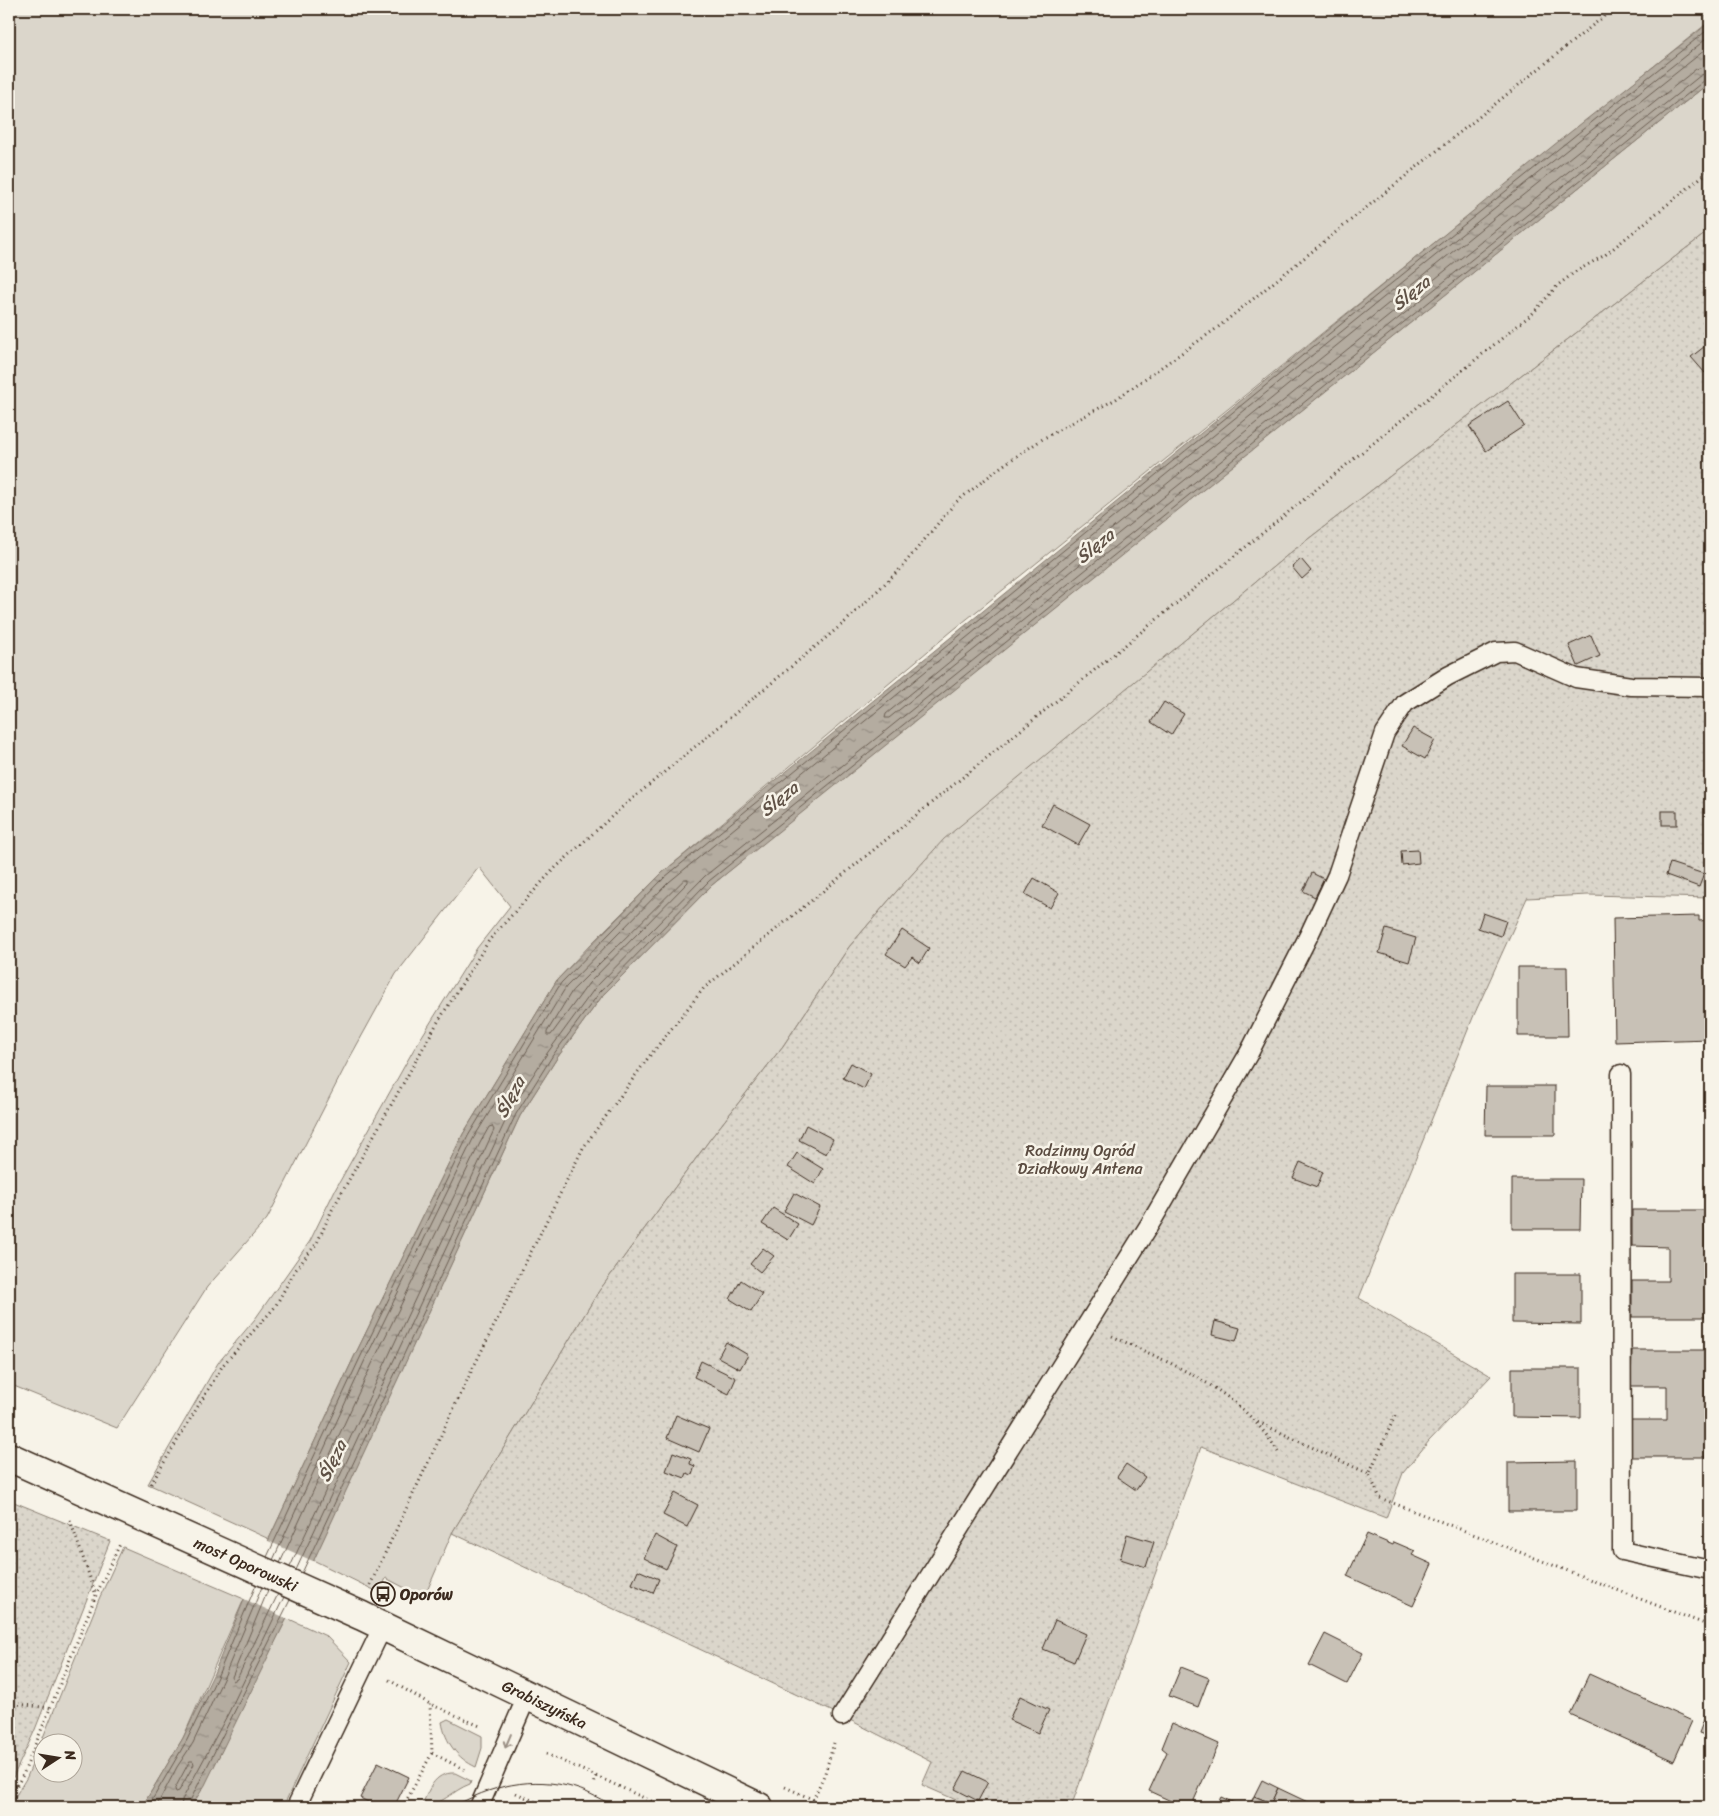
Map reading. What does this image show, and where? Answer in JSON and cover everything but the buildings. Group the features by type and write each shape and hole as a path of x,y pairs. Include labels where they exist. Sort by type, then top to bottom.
{"main road":[{"name":"most Oporowski","path":"9,1457 329,1602"},
{"name":"Grabiszyńska","path":"329,1602 634,1745 759,1807"}],"lane":[{"path":"842,1716 1158,1210 1249,1053 1310,933 1337,875 1385,733 1405,703 1448,676 1496,652 1515,652 1576,678 1631,686 1710,687"},
{"path":"1621,1074 1622,1551 1710,1570"},
{"path":"296,1807 383,1626"},
{"path":"479,1807 527,1696"}],"path":[{"path":"147,1491 223,1366 275,1306 294,1272 317,1243 332,1210 436,1025 490,940 553,870 620,809 845,622 900,570 956,504 994,472 1044,438 1116,398 1217,328 1613,9"},
{"path":"367,1592 472,1370 582,1148 648,1058 704,988 1533,313 1558,286 1575,272 1605,255 1710,170"},
{"path":"1086,1323 1200,1377 1244,1409 1278,1452"},
{"path":"1369,1474 1395,1416"},
{"path":"1255,1421 1369,1474 1380,1498 1710,1626"},
{"path":"68,1517 96,1595"},
{"path":"9,1798 23,1775 96,1595 123,1538"},
{"path":"368,1658 383,1676 430,1704 480,1726"},
{"path":"9,1703 50,1708"},
{"path":"403,1807 432,1753 430,1704"},
{"path":"432,1753 447,1761"},
{"path":"546,1754 664,1807"},
{"path":"813,1800 825,1774"},
{"path":"594,1786 596,1776"}],"green space":[{"path":"9,9 1710,9 1710,21 952,631 662,873 590,945 557,980 463,1134 354,1357 269,1539 148,1484 218,1363 255,1319 310,1241 335,1190 414,1049 477,948 510,906 479,867 396,974 348,1061 267,1219 207,1287 117,1428 9,1384"},
{"path":"1710,82 1710,230 1290,553 945,839 849,947 783,1046 711,1138 599,1291 452,1533 424,1598 386,1578 380,1593 313,1560 520,1116 557,1058 603,995 712,885"},
{"name":"Rodzinny Ogród Działkowy Antena","path":"1710,230 1710,898 1588,895 1527,898 1474,1015 1359,1298 1491,1376 1429,1441 1403,1473 1386,1518 1201,1447 1071,1807 972,1807 922,1785 932,1762 842,1716 452,1533 599,1291 711,1138 783,1046 849,947 944,839 1290,553"},
{"path":"9,1500 110,1541 34,1732 9,1786"},
{"path":"123,1547 244,1599 183,1738 142,1807 9,1807 27,1777 32,1765 32,1784 82,1784 82,1734 44,1734 99,1599"},
{"path":"287,1618 326,1636 351,1662 283,1807 191,1807"},
{"path":"448,1719 482,1736 482,1748 476,1767 458,1755 449,1743 442,1722"},
{"path":"455,1773 471,1781 470,1784 434,1804 421,1807 429,1789 437,1779"}],"water":[{"name":"Ślęza","path":"1710,22 1710,82 712,885 603,995 557,1058 520,1116 287,1618 205,1785 191,1807 142,1807 183,1738 214,1673 269,1539 354,1357 463,1134 557,980 662,873 1554,145"}],"pier":[{"path":"266,1540 315,1562 290,1620 242,1598"}],"tram line":[{"path":"453,1807 497,1788 527,1783 559,1784 591,1794 617,1807"}],"place":[{"name":"Oporów","path":"383,1594"}]}
